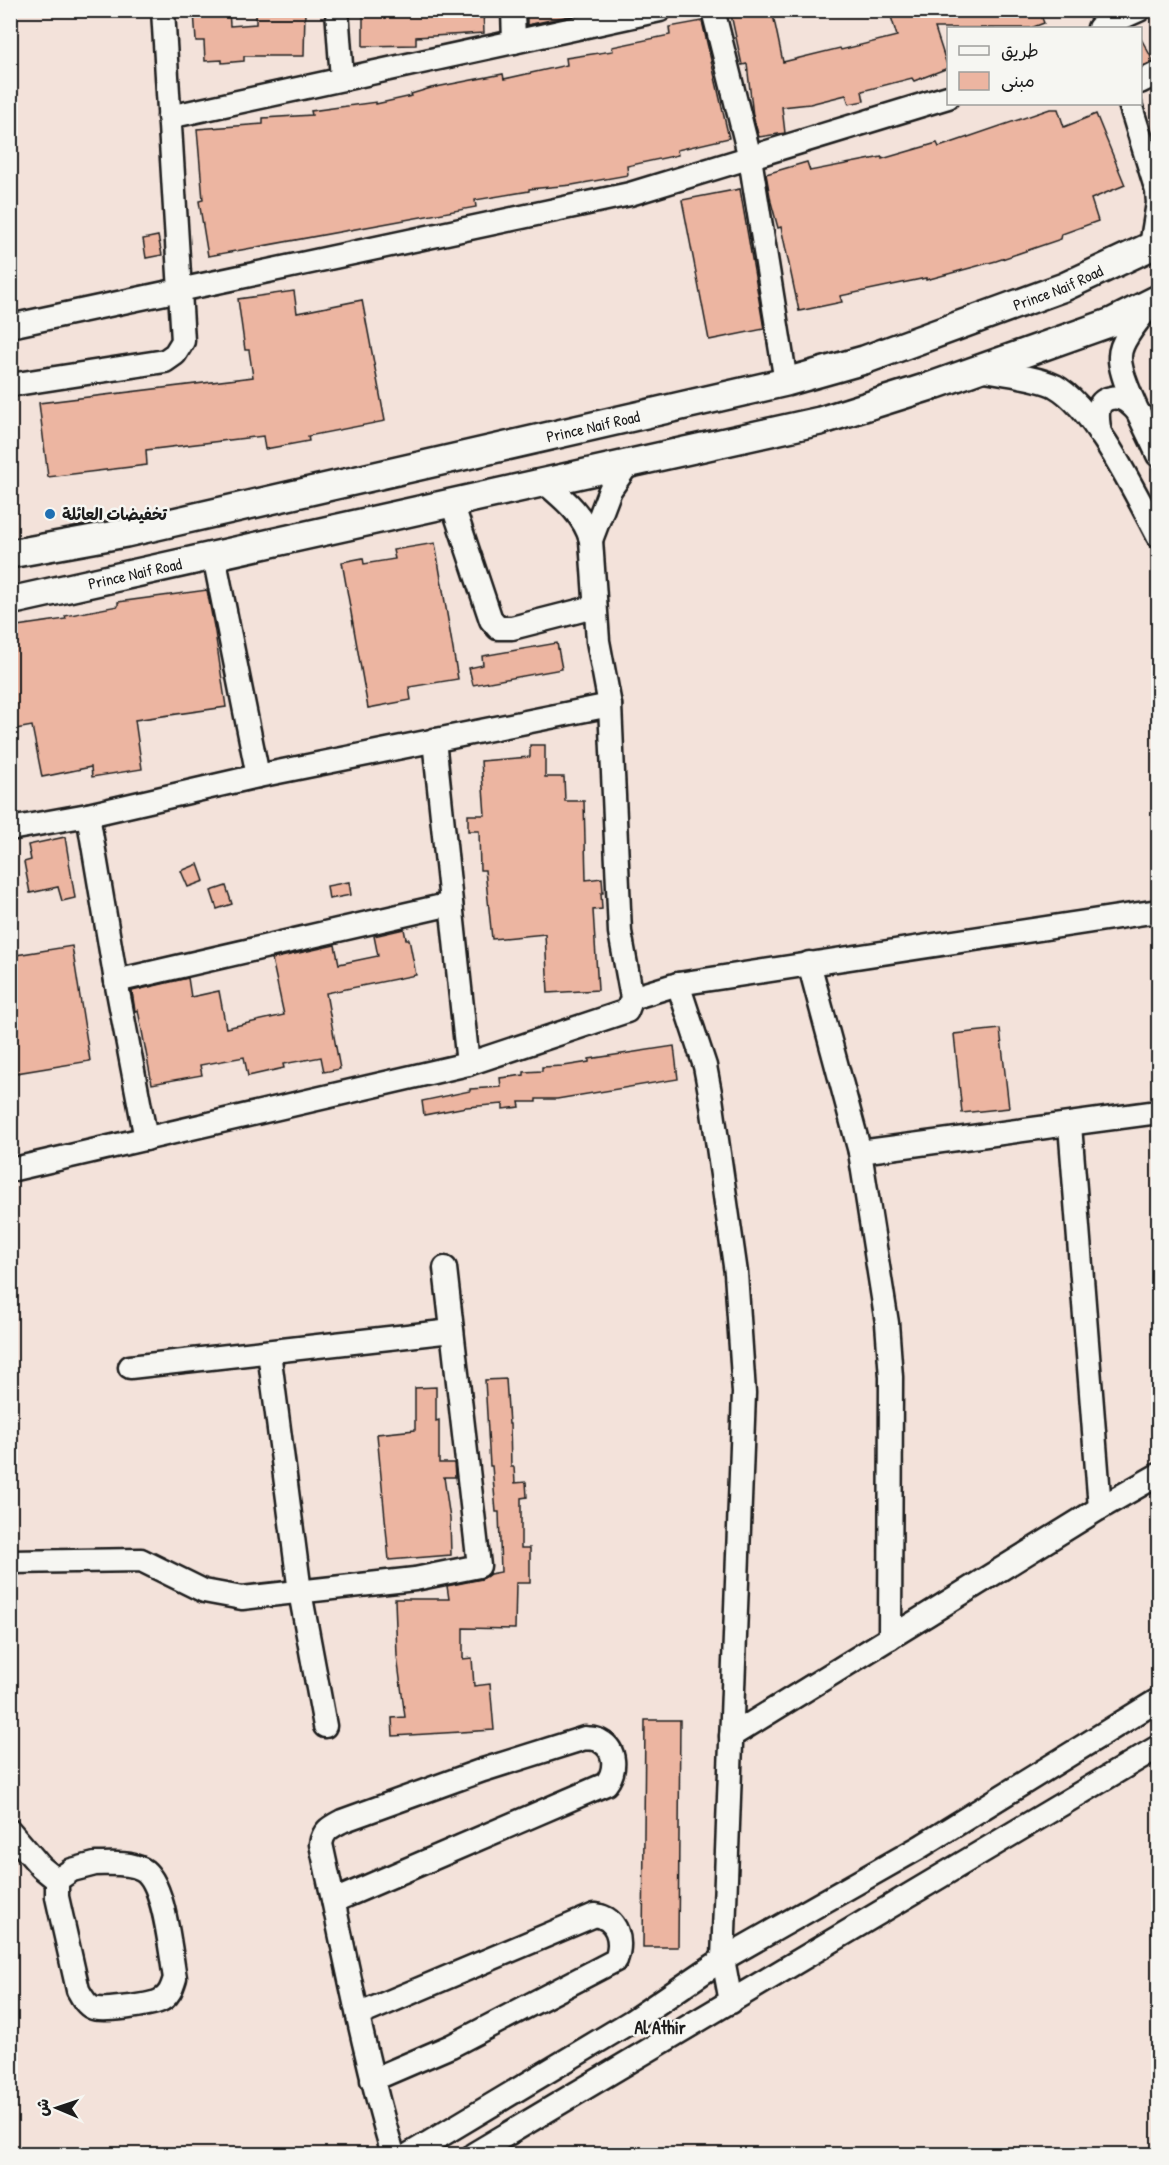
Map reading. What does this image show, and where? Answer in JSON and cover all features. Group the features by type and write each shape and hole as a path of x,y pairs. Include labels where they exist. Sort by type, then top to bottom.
{"main road":[{"name":"Prince Naif Road","path":"10,554 126,533 786,382 864,360 1064,287 1155,245"},
{"name":"Prince Naif Road","path":"10,601 819,421 979,369 1112,322 1156,300"}],"street":[{"path":"10,386 165,361 175,354 183,341 164,10"},
{"path":"337,10 342,79"},
{"path":"513,10 514,42"},
{"path":"169,117 660,10"},
{"path":"713,10 750,158 786,382"},
{"path":"1102,27 1139,10"},
{"path":"1142,81 1154,75 1158,76"},
{"path":"10,326 630,194 947,97"},
{"path":"1130,105 1155,179 1158,203 1155,245"},
{"path":"1156,300 1124,342 1119,355 1121,368 1158,455"},
{"path":"979,369 1053,385 1069,396 1082,409 1118,461 1158,536"},
{"path":"1100,434 1097,416 1099,405 1105,399 1114,397 1124,400 1139,413"},
{"path":"591,540 610,490 628,464"},
{"path":"10,1170 468,1064 627,1011 632,998 620,932 610,705 594,607 591,540 588,530 571,505 544,482"},
{"path":"452,503 490,620 498,628 512,628 594,607"},
{"path":"214,556 258,776"},
{"path":"10,829 88,815 258,776 610,705"},
{"path":"434,740 468,1064"},
{"path":"88,815 146,1139"},
{"path":"116,981 451,904"},
{"path":"632,998 678,984 809,963 1157,916"},
{"path":"809,963 860,1152 887,1323 891,1377 890,1638"},
{"path":"678,984 697,1039 711,1098 741,1329 744,1393 723,1959 731,2002"},
{"path":"860,1152 1158,1112"},
{"path":"1070,1125 1100,1508"},
{"path":"10,1562 141,1560 204,1591 242,1598 415,1578 479,1566 445,1268"},
{"path":"130,1367 452,1331"},
{"path":"269,1352 300,1592 326,1726"},
{"path":"731,1736 1100,1508 1158,1475"},
{"path":"410,2154 632,2021 723,1959 920,1847 1158,1700"},
{"path":"333,1901 606,1784 614,1774 614,1763 608,1748 599,1740 585,1738 483,1770 342,1821 327,1829 322,1835 321,1844 333,1901 372,2080 393,2154"},
{"path":"474,2154 1158,1747"},
{"path":"10,1831 41,1867 57,1880"},
{"path":"95,1864 140,1867 151,1875 160,1894 175,1978 170,1992 159,2001 108,2010 95,2009 84,2001 78,1990 57,1897 57,1880 72,1870 95,1864"},
{"path":"358,2015 595,1915 605,1916 618,1934 620,1950 616,1960 450,2046 372,2080"}],"building":[{"path":"229,10 230,26 256,24 256,10 305,10 304,56 244,56 244,61 222,63 222,60 205,61 204,41 196,41 194,11"},
{"path":"363,10 483,10 484,33 416,37 416,45 363,46"},
{"path":"527,10 593,10 593,11 527,25"},
{"path":"730,10 772,10 783,62 897,36 889,10 1039,10 1044,23 1034,27 935,28 947,68 914,81 912,78 862,91 864,101 849,104 846,95 810,104 782,107 785,133 759,137 753,116 747,64 742,65"},
{"path":"702,21 729,138 677,150 678,155 627,166 628,175 572,185 529,189 529,191 475,200 476,207 208,256 199,201 203,200 197,129 263,124 263,118 312,115 311,111 376,102 376,104 412,96 411,94 431,88 503,74 504,79 567,65 566,58 613,51 612,47 670,35 669,27"},
{"path":"1142,41 1154,62 1142,66"},
{"path":"1050,109 1058,109 1064,127 1096,114 1125,185 1091,199 1098,221 1062,234 1061,239 996,261 926,280 926,278 840,296 842,302 799,311 781,227 778,228 766,174 807,162 810,171 882,157 882,159 937,143 939,147"},
{"path":"740,189 764,329 709,340 682,200"},
{"path":"158,236 162,255 146,258 143,239"},
{"path":"294,291 297,313 362,300 385,421 308,436 309,441 265,449 263,436 146,450 147,465 48,477 39,403 253,377 249,350 245,350 238,299"},
{"path":"435,543 458,679 409,687 411,700 368,708 342,562 363,558 364,564 395,559 393,550"},
{"path":"207,590 226,707 135,720 142,769 92,777 91,767 42,777 32,726 10,730 10,627 66,619 65,616 118,606 118,602"},
{"path":"557,643 562,669 473,685 469,668 483,665 482,656"},
{"path":"530,745 545,745 545,777 564,777 565,801 584,801 586,880 602,878 602,909 593,910 598,990 548,993 545,934 492,939 485,870 480,870 479,831 468,831 468,815 485,815 481,761 530,757"},
{"path":"65,837 75,898 62,901 58,887 30,893 24,862 31,860 28,845"},
{"path":"198,864 204,881 188,887 181,871"},
{"path":"349,882 351,895 329,899 327,886"},
{"path":"226,886 232,904 217,909 211,891"},
{"path":"404,929 406,939 409,939 416,975 326,993 340,1069 324,1072 321,1057 283,1064 284,1068 248,1076 244,1057 200,1065 202,1075 152,1084 138,1010 135,1011 132,991 188,978 191,997 219,991 226,1028 284,1015 272,959 335,945 339,964 378,956 374,936"},
{"path":"72,946 90,1061 10,1074 10,956"},
{"path":"1000,1029 1009,1108 962,1113 954,1034"},
{"path":"674,1046 678,1079 557,1099 519,1102 520,1107 503,1109 503,1104 466,1107 424,1115 422,1101 470,1091 470,1089 501,1087 500,1078 524,1075 524,1072 542,1071 542,1067 564,1066 589,1062 589,1059"},
{"path":"506,1379 511,1467 514,1467 515,1483 526,1482 527,1497 521,1498 521,1548 530,1548 530,1583 516,1583 515,1629 463,1628 463,1659 472,1658 474,1686 490,1684 494,1730 393,1736 392,1718 405,1717 397,1656 395,1599 449,1599 447,1586 482,1579 490,1574 501,1572 499,1512 496,1512 492,1466 490,1466 485,1380"},
{"path":"436,1387 439,1463 454,1463 455,1477 444,1477 450,1519 451,1555 389,1560 377,1434 415,1430 415,1388"},
{"path":"645,1720 680,1720 678,1947 643,1947"}],"place":[{"name":"تخفيضات العائلة","path":"50,514"}],"district":[{"name":"Al Athir","path":"660,2028"}]}
